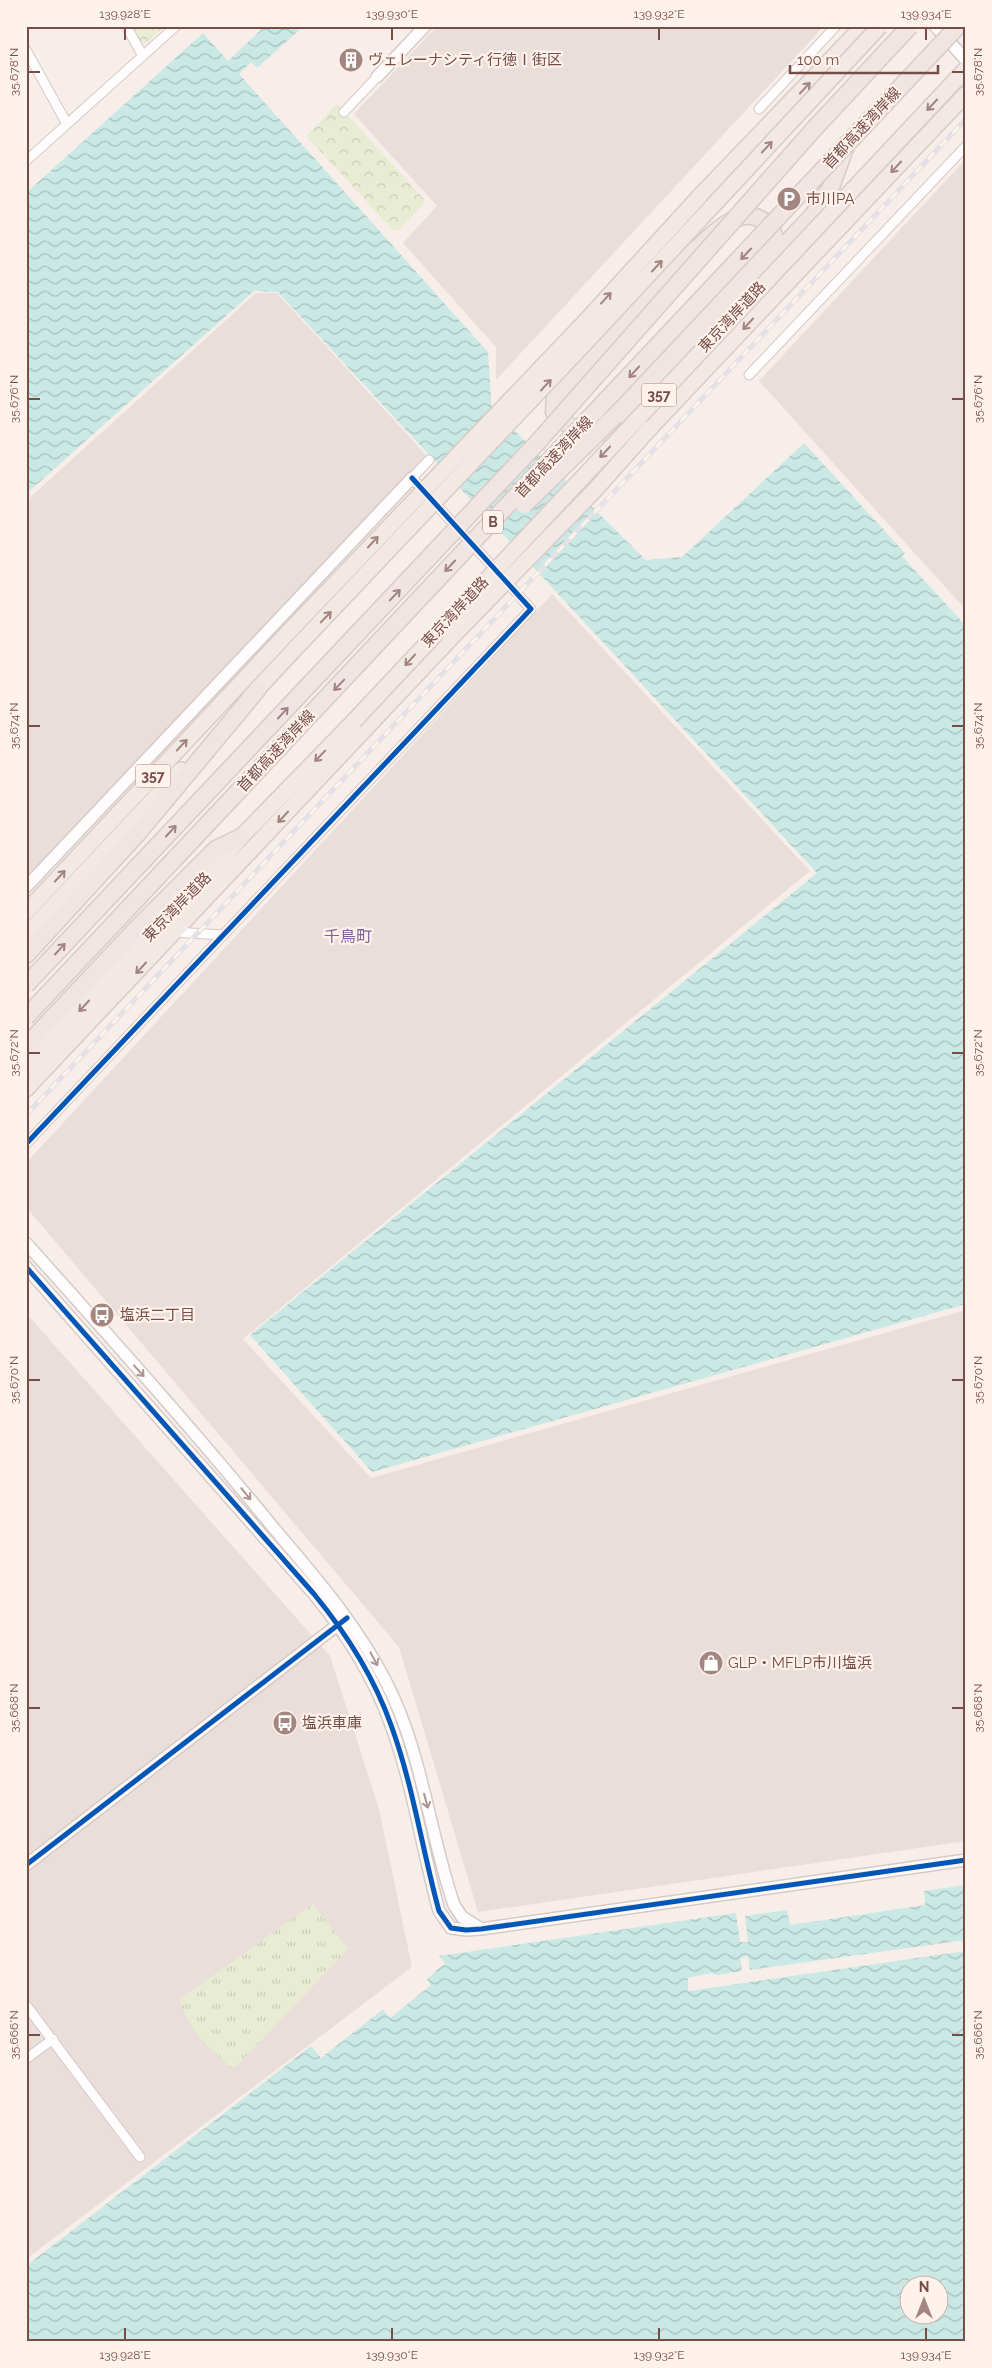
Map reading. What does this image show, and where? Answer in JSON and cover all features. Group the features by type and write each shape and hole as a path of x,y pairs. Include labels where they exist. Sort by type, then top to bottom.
{"highway":[{"name":"357","path":"26,912 280,641 582,325 698,198 863,26"},
{"name":"357","path":"26,935 434,504 880,26"},
{"name":"首都高速湾岸線","path":"26,985 537,443 814,129 910,26"},
{"name":"首都高速湾岸線","path":"26,1017 958,26"},
{"name":"東京湾岸道路","path":"26,1089 174,932 359,726 460,606 966,69"},
{"name":"東京湾岸道路","path":"26,1067 241,837 359,726 594,491 781,288 966,94"},
{"path":"474,541 516,513 615,416 762,260 775,242 774,234 762,220 742,215 733,218 698,250 684,260 565,385 553,404 554,412 583,440 590,442 598,441 628,412 813,215 831,187 846,146"},
{"path":"434,504 451,476 582,325"},
{"path":"460,606 523,553 621,454 650,428"},
{"path":"26,955 139,832 258,689"},
{"path":"26,1046 138,927 216,849 241,837"}],"street":[{"path":"126,26 143,56"},
{"path":"26,161 176,26"},
{"path":"344,112 425,26"},
{"path":"758,109 836,26"},
{"path":"935,26 966,60"},
{"path":"26,50 67,124"},
{"path":"749,375 966,146"},
{"path":"26,887 429,460"},
{"path":"26,1144 531,609 412,478"},
{"path":"174,932 223,935"},
{"path":"26,1242 229,1472 304,1563 370,1651 403,1721 458,1912 481,1929"},
{"path":"26,1267 264,1537 338,1625 376,1688 392,1726 439,1911 446,1924 457,1930 481,1929 966,1860"},
{"path":"49,1293 61,1282"},
{"path":"114,1367 126,1357"},
{"path":"216,1484 229,1472"},
{"path":"264,1537 274,1528"},
{"path":"294,1572 304,1563"},
{"path":"26,1865 347,1618"},
{"path":"432,1882 447,1878"},
{"path":"26,2005 140,2157"},
{"path":"26,2059 52,2039"}],"shaded area":[{"path":"437,26 824,26 496,380 496,347 403,243 437,206 354,114"},
{"path":"966,159 966,610 759,381"},
{"path":"256,293 277,293 427,456 26,879 26,501"},
{"path":"552,594 810,871 243,1339 371,1478 966,1310 966,1841 478,1912 399,1647 26,1207 26,1163"},
{"path":"26,1313 330,1656 379,1809 412,1967 26,2259"}],"green space":[{"path":"132,26 165,26 146,43 141,42"},
{"path":"337,104 426,201 398,231 393,230 306,136"},
{"path":"313,1904 348,1949 234,2069 215,2054 201,2039 189,2022 179,2000"}],"water":[{"path":"265,26 304,26 257,68 251,62 239,74 488,352 492,414 514,430 646,560 682,557 804,443 905,553 902,556 966,626 966,1304 372,1472 250,1335 817,873 278,292 254,291 26,494 26,193 203,33 228,61"},
{"path":"966,1885 966,2342 26,2342 26,2266 311,2046 321,2058 383,2009 390,2018 431,1985 427,1979 445,1963 439,1956 736,1913 740,1942 748,1942 745,1916 787,1910 790,1925 925,1905 924,1891"}],"pier":[{"path":"966,1940 966,1951 688,1991 688,1978 711,1973 717,1975 742,1971 740,1958 748,1956 750,1970"}],"railway":[{"path":"26,1115 966,119"}],"cycle path":[{"path":"26,1144 531,609 412,478"},
{"path":"26,1267 314,1594 348,1640 368,1673 391,1725 411,1794 439,1911 451,1928 481,1929 966,1860"},
{"path":"26,1865 347,1618"}],"place":[{"name":"ヴェレーナシティ行徳Ⅰ街区","path":"351,60"},
{"name":"市川PA","path":"789,199"},
{"name":"塩浜二丁目","path":"102,1315"},
{"name":"GLP・MFLP市川塩浜","path":"711,1663"},
{"name":"塩浜車庫","path":"285,1723"}],"district":[{"name":"千鳥町","path":"348,936"}]}
